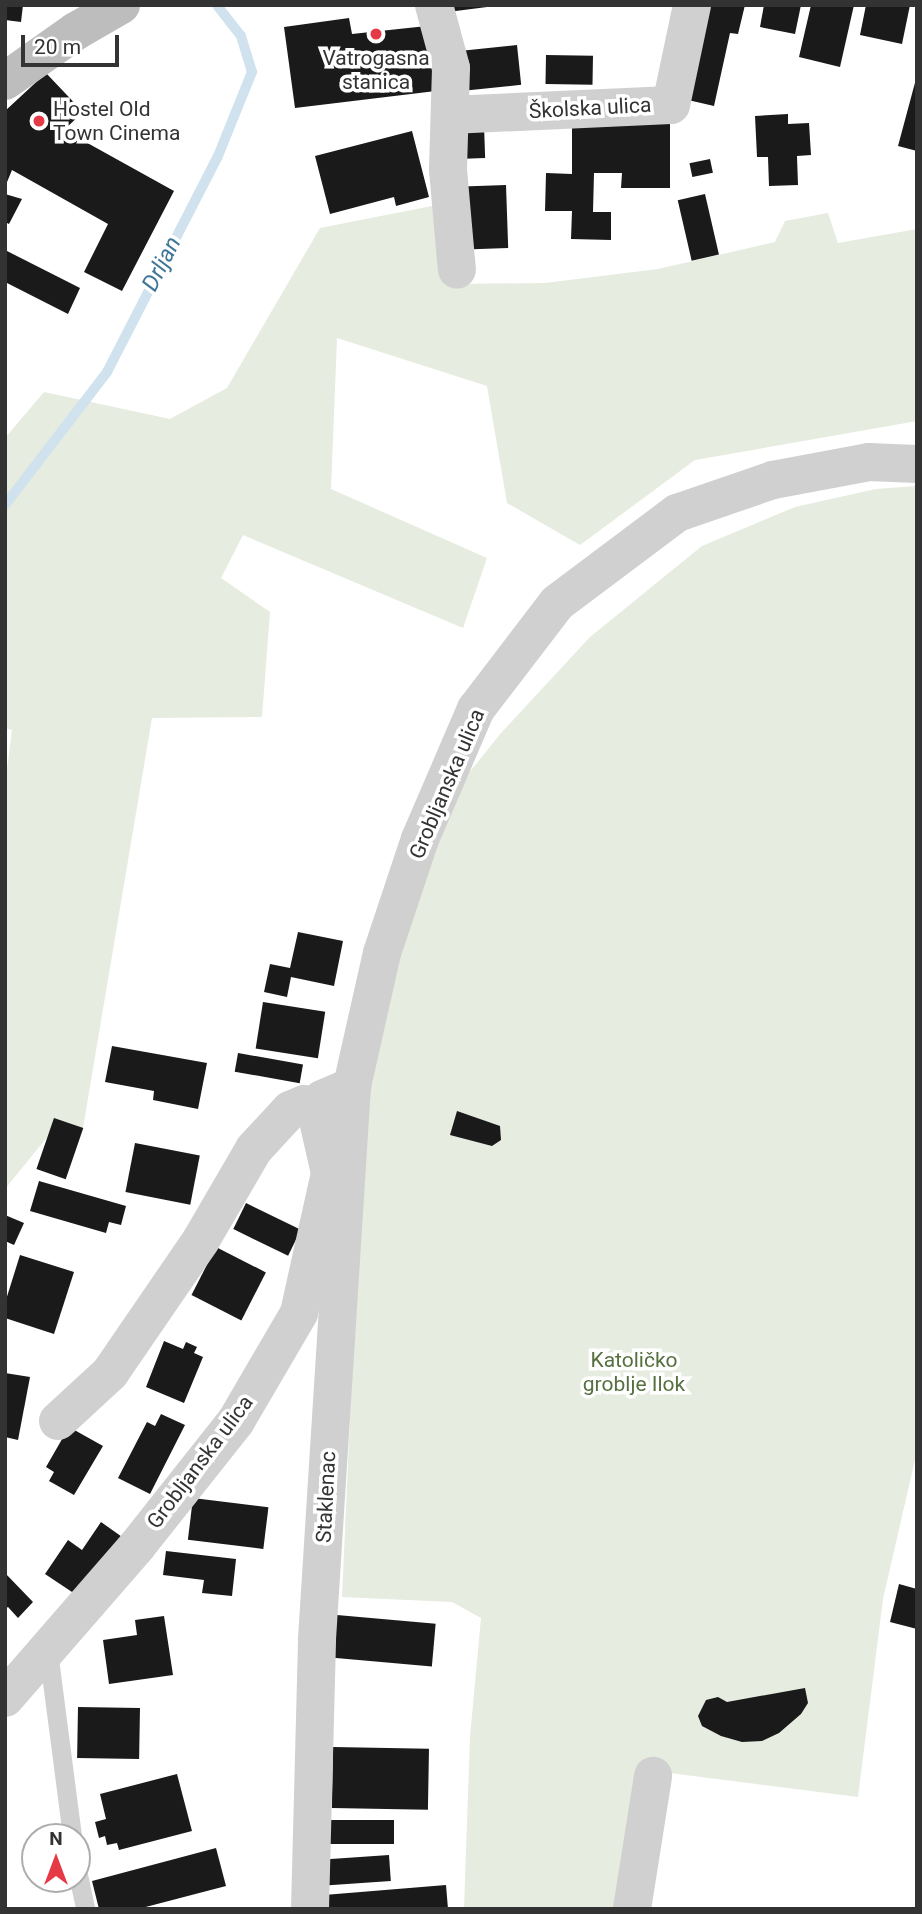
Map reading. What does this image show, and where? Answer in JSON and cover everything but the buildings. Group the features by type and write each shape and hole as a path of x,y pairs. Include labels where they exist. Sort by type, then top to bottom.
{"main road":[{"path":"5,81 76,31 121,5"}],"street":[{"path":"434,5 451,68 448,170 457,270"},
{"name":"Školska ulica","path":"450,115 670,105 692,5"},
{"name":"Grobljanska ulica","path":"352,1086 382,953 420,839 476,709 556,603 677,513 773,480 869,462 917,464"},
{"path":"58,1421 110,1373 201,1240 254,1149 290,1110 304,1104 320,1106 322,1099 352,1086"},
{"name":"Staklenac","path":"310,1909 317,1639 352,1086"},
{"name":"Grobljanska ulica","path":"5,1698 137,1546 236,1421 299,1313 330,1173 317,1116 320,1106"},
{"path":"632,1909 653,1776"}],"lane":[{"path":"48,1650 70,1823"}],"green space":[{"path":"437,205 450,284 545,283 658,269 775,242 785,221 828,213 838,243 917,229 917,421 695,460 580,545 507,503 487,386 337,338 331,489 487,558 463,628 243,535 221,578 270,612 262,717 152,718 83,1128 48,1136 5,1189 5,785 12,730 5,728 5,438 44,392 170,419 227,388 320,228"},
{"name":"Katoličko groblje Ilok","path":"917,486 917,1451 883,1599 858,1797 654,1771 632,1909 464,1909 470,1737 481,1618 452,1602 342,1597 356,1286 372,1054 432,845 464,779 501,733 590,637 702,546 795,507 876,489"}],"waterway":[{"name":"Drljan","path":"5,505 107,372 218,156 252,72 241,36 217,5"}],"place":[{"name":"Vatrogasna stanica","path":"376,34"},
{"name":"Hostel Old Town Cinema","path":"39,121"}]}
